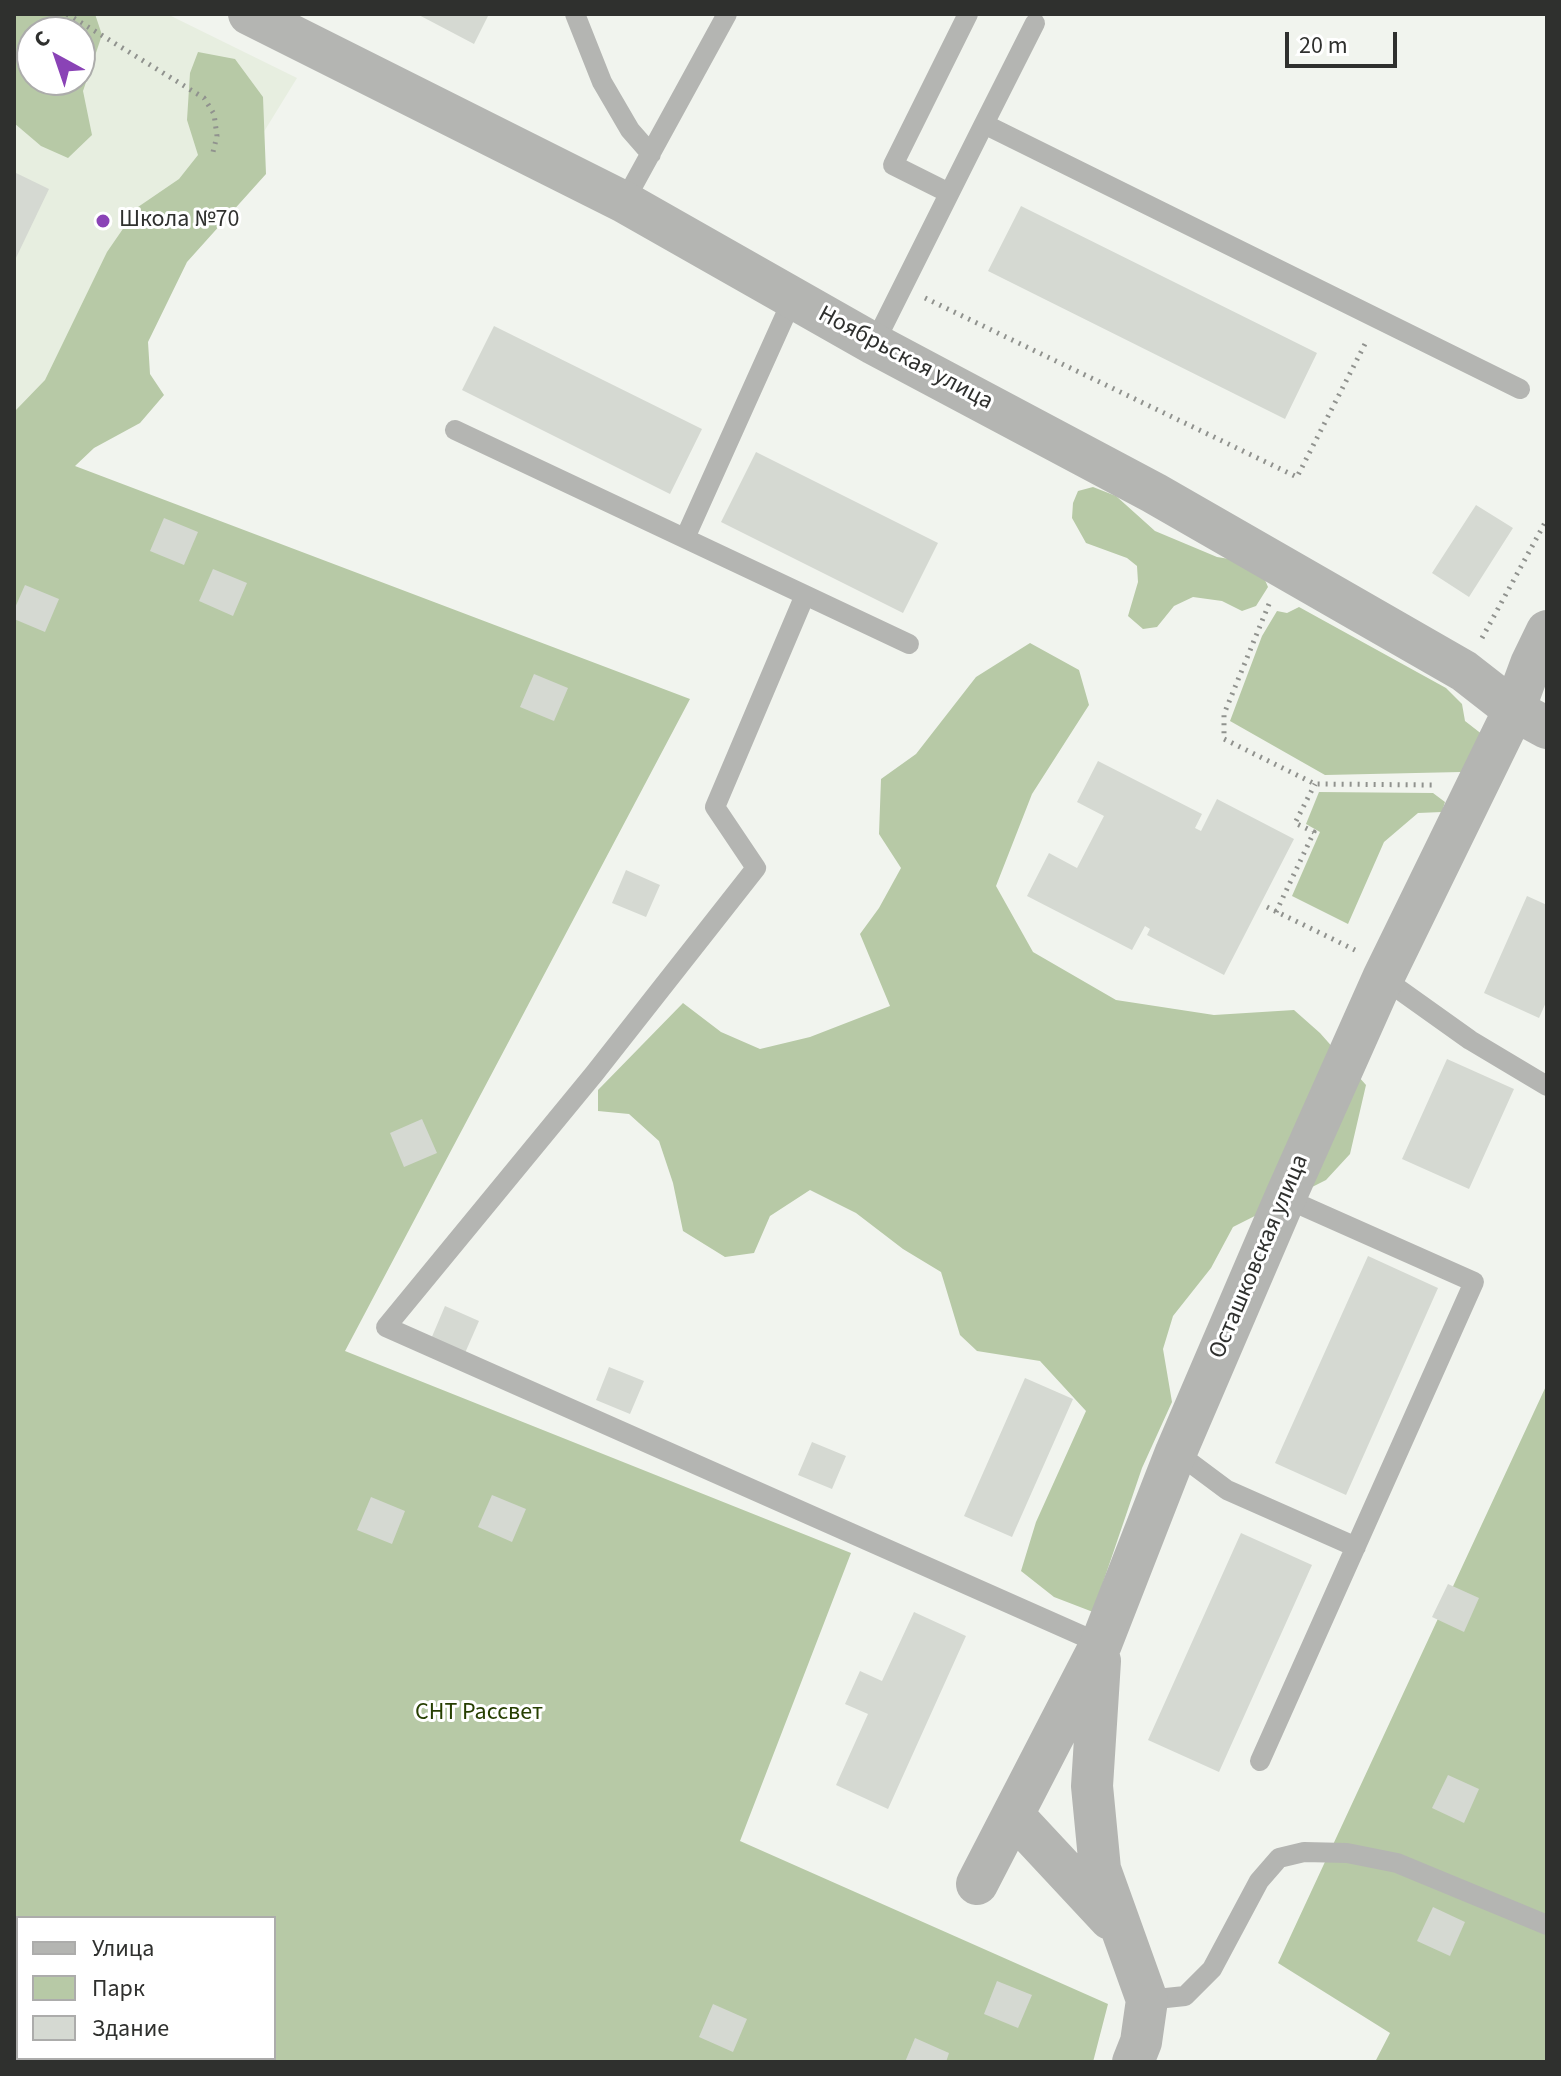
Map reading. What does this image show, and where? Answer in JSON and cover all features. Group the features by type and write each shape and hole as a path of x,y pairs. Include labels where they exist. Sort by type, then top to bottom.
{"street":[{"name":"Ноябрьская улица","path":"249,14 624,202 874,344 1154,493 1464,671 1531,719"},
{"name":"Осташковская улица","path":"977,1884 1101,1644 1176,1452 1386,972 1477,786 1531,719 1542,652"},
{"path":"1101,1644 1092,1786 1100,1869 1147,2000 1141,2042 1133,2062"},
{"path":"1014,1816 1122,1932"}],"lane":[{"path":"575,14 602,82 630,130 651,154"},
{"path":"624,202 727,14"},
{"path":"949,193 893,165 968,14"},
{"path":"874,344 1035,23"},
{"path":"984,124 1520,389"},
{"path":"685,538 793,298"},
{"path":"455,430 909,644"},
{"path":"805,595 715,807 756,868 594,1074 386,1327 1101,1644"},
{"path":"1386,972 1470,1040 1547,1086"},
{"path":"1260,1761 1474,1282 1285,1198"},
{"path":"1176,1452 1227,1490 1356,1547"},
{"path":"1147,2000 1185,1996 1212,1969 1259,1881 1279,1858 1304,1852 1347,1853 1397,1863 1547,1925"}],"path":[{"path":"67,14 204,98 214,114 217,136 212,156"},
{"path":"903,287 1297,477 1378,319"},
{"path":"1464,671 1547,519"},
{"path":"1289,570 1263,614 1224,714 1224,739 1315,784 1477,786"},
{"path":"1276,912 1314,832 1295,823 1315,784"},
{"path":"1267,907 1386,972"}],"shaded area":[{"name":"Школа №70","path":"14,14 167,14 297,78 225,195 14,456"}],"green space":[{"path":"14,14 95,14 16,16 16,96 84,96 92,135 68,158 41,146 14,123"},
{"path":"96,17 102,35 96,53"},
{"name":"СНТ Рассвет","path":"198,52 235,59 263,97 266,174 187,262 148,342 150,374 164,395 140,423 94,448 75,466 690,699 345,1351 851,1553 740,1841 1108,2004 1093,2062 14,2062 16,410 45,380 107,252 138,207 179,179 198,155 187,120 190,73"},
{"path":"1093,487 1116,496 1155,531 1217,557 1242,561 1262,573 1268,587 1256,606 1242,611 1222,601 1193,597 1174,606 1157,627 1143,629 1128,616 1138,582 1137,566 1127,558 1086,543 1072,518 1078,491"},
{"path":"1299,607 1446,688 1462,704 1465,721 1483,735 1461,772 1325,775 1230,721 1262,636 1277,611 1287,613"},
{"path":"1030,643 1079,670 1089,705 1032,794 996,886 1033,952 1116,1000 1214,1015 1294,1010 1320,1033 1366,1085 1350,1154 1326,1180 1233,1227 1211,1268 1173,1316 1163,1349 1172,1402 1142,1468 1093,1612 1054,1597 1021,1571 1036,1522 1086,1411 1040,1361 977,1351 960,1335 941,1272 903,1249 856,1213 810,1190 770,1216 754,1253 725,1257 683,1231 673,1183 659,1141 629,1114 598,1111 598,1090 683,1003 721,1032 760,1049 810,1037 890,1006 860,934 879,908 901,868 879,834 881,779 916,754 976,677"},
{"path":"1319,792 1433,793 1445,802 1442,812 1418,813 1384,842 1348,924 1292,896 1320,832 1306,824"},
{"path":"1547,1384 1547,2062 1375,2062 1390,2033 1278,1963"}],"building":[{"path":"417,14 489,14 474,44"},
{"path":"14,172 49,189 14,262"},
{"path":"1021,206 1317,353 1285,419 988,271"},
{"path":"494,326 702,429 670,494 462,390"},
{"path":"756,452 938,543 903,613 721,522"},
{"path":"1476,505 1513,528 1469,597 1432,573"},
{"path":"164,518 198,532 184,565 150,551"},
{"path":"213,569 247,583 233,616 199,601"},
{"path":"25,585 59,599 45,632 14,619 14,610"},
{"path":"534,674 568,688 554,721 520,707"},
{"path":"1098,761 1202,814 1195,828 1201,831 1217,799 1294,839 1224,975 1147,935 1150,929 1145,926 1132,950 1027,896 1049,853 1077,868 1104,816 1077,802"},
{"path":"626,870 660,885 646,917 612,903"},
{"path":"1527,896 1547,905 1547,1000 1539,1018 1484,993"},
{"path":"1447,1059 1514,1089 1469,1189 1402,1159"},
{"path":"422,1119 437,1153 404,1167 390,1133"},
{"path":"1368,1256 1438,1288 1346,1495 1275,1463"},
{"path":"445,1306 479,1321 465,1353 431,1339"},
{"path":"609,1367 644,1381 630,1414 596,1400"},
{"path":"1025,1378 1073,1399 1012,1537 964,1516"},
{"path":"812,1442 846,1456 832,1489 798,1475"},
{"path":"492,1495 526,1509 512,1542 478,1527"},
{"path":"371,1497 405,1511 392,1544 357,1530"},
{"path":"1241,1533 1312,1565 1219,1772 1148,1740"},
{"path":"1448,1584 1479,1598 1464,1632 1432,1617"},
{"path":"914,1612 966,1636 888,1809 836,1785 868,1714 845,1704 860,1671 882,1681"},
{"path":"1448,1775 1479,1789 1464,1823 1432,1808"},
{"path":"1433,1907 1465,1922 1450,1956 1417,1941"},
{"path":"997,1981 1032,1995 1018,2028 984,2014"},
{"path":"713,2004 747,2019 733,2052 699,2037"},
{"path":"915,2038 949,2053 946,2062 905,2062"}],"place":[{"name":"Школа №70","path":"103,221"}]}
